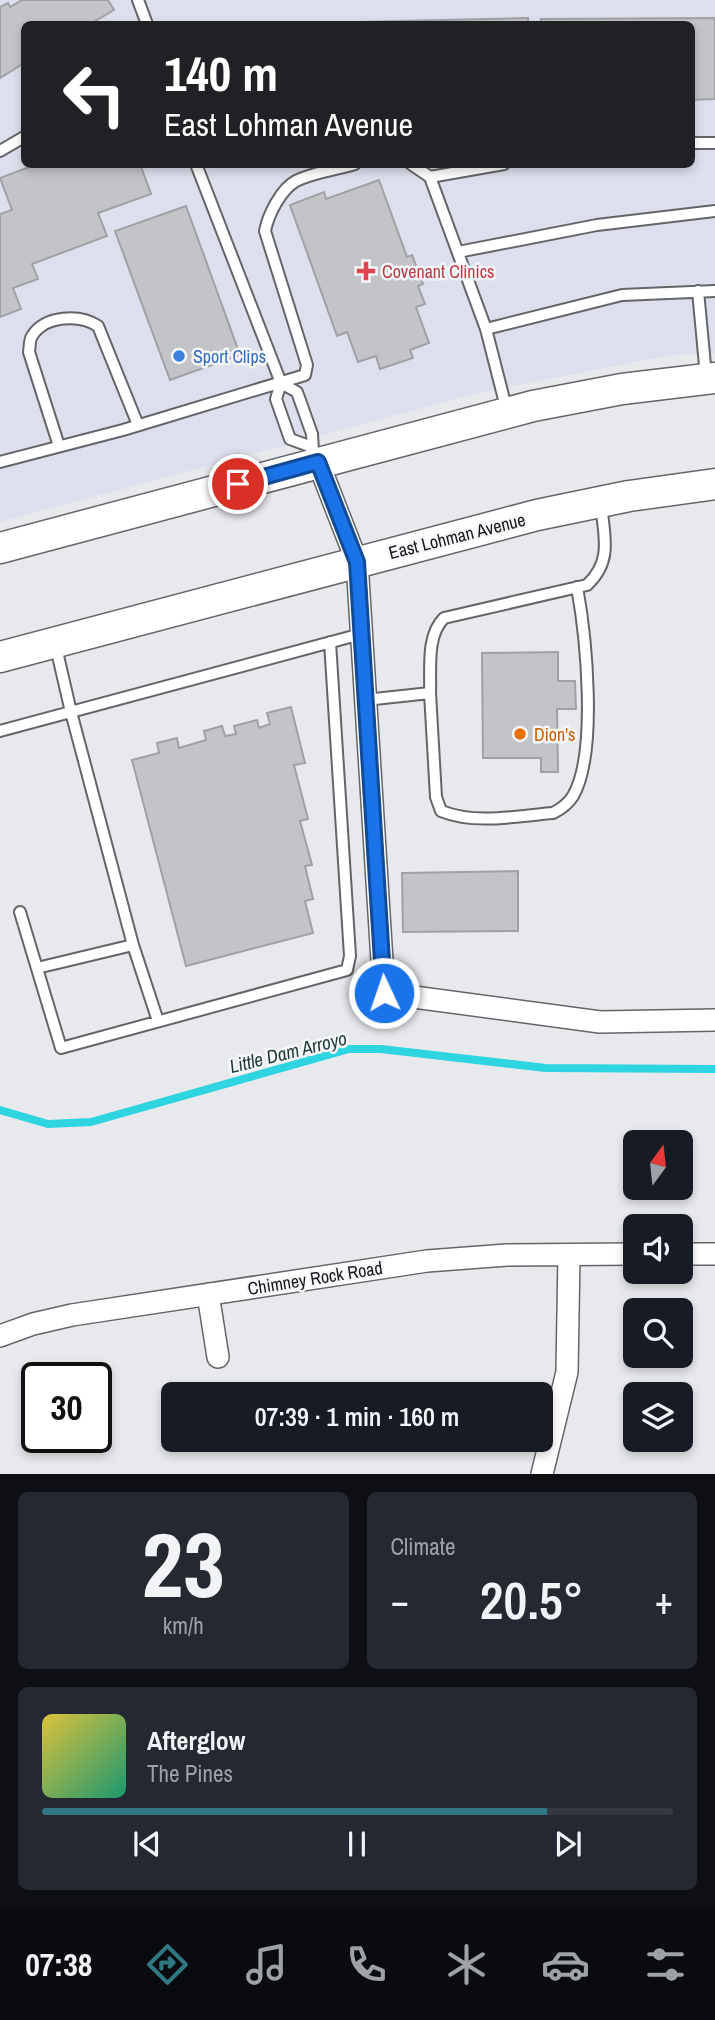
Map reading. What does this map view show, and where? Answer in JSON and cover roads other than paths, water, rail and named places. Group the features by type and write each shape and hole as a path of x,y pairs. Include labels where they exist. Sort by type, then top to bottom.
{"main road":[{"path":"0,548 315,455 611,391 711,378"},
{"name":"East Lohman Avenue","path":"0,657 492,526 600,501 715,484"}],"street":[{"path":"315,455 357,562 384,993 600,1022 715,1020"},
{"name":"Chimney Rock Road","path":"0,1336 53,1319 427,1261 481,1256 623,1254"},
{"path":"693,1254 715,1254"},
{"path":"542,1474 566,1372 569,1255"},
{"path":"208,1294 218,1357"}],"lane":[{"path":"138,0 146,21"},
{"path":"0,151 21,139"},
{"path":"695,143 715,143"},
{"path":"198,168 281,383 276,399 290,439 315,455"},
{"path":"0,461 138,425 305,375 307,365 265,231 266,224 283,193 295,181 341,168"},
{"path":"417,168 430,177 486,329 508,413"},
{"path":"430,177 481,168"},
{"path":"457,252 597,225 715,211"},
{"path":"486,329 622,295 715,290"},
{"path":"698,291 711,378"},
{"path":"59,446 29,352 30,339 37,330 54,321 74,317 88,319 98,326 138,425"},
{"path":"281,383 298,392 312,434 315,455"},
{"path":"577,587 583,617 587,749 581,778 573,797 564,808 553,813 477,819 458,818 442,811 436,797 430,694 435,626 444,618 577,587 587,585 597,576 606,550 600,501"},
{"path":"0,731 361,634"},
{"path":"20,912 61,1048 347,970 350,956 330,642"},
{"path":"55,643 133,945 158,1021"},
{"path":"365,701 430,694"},
{"path":"37,968 133,945"}],"waterway":[{"name":"Little Dam Arroyo","path":"0,1110 48,1124 91,1122 349,1049 381,1049 546,1068 715,1069"}],"place":[{"name":"Covenant Clinics","path":"366,271"},
{"name":"Sport Clips","path":"179,356"},
{"name":"Dion's","path":"520,734"}]}
